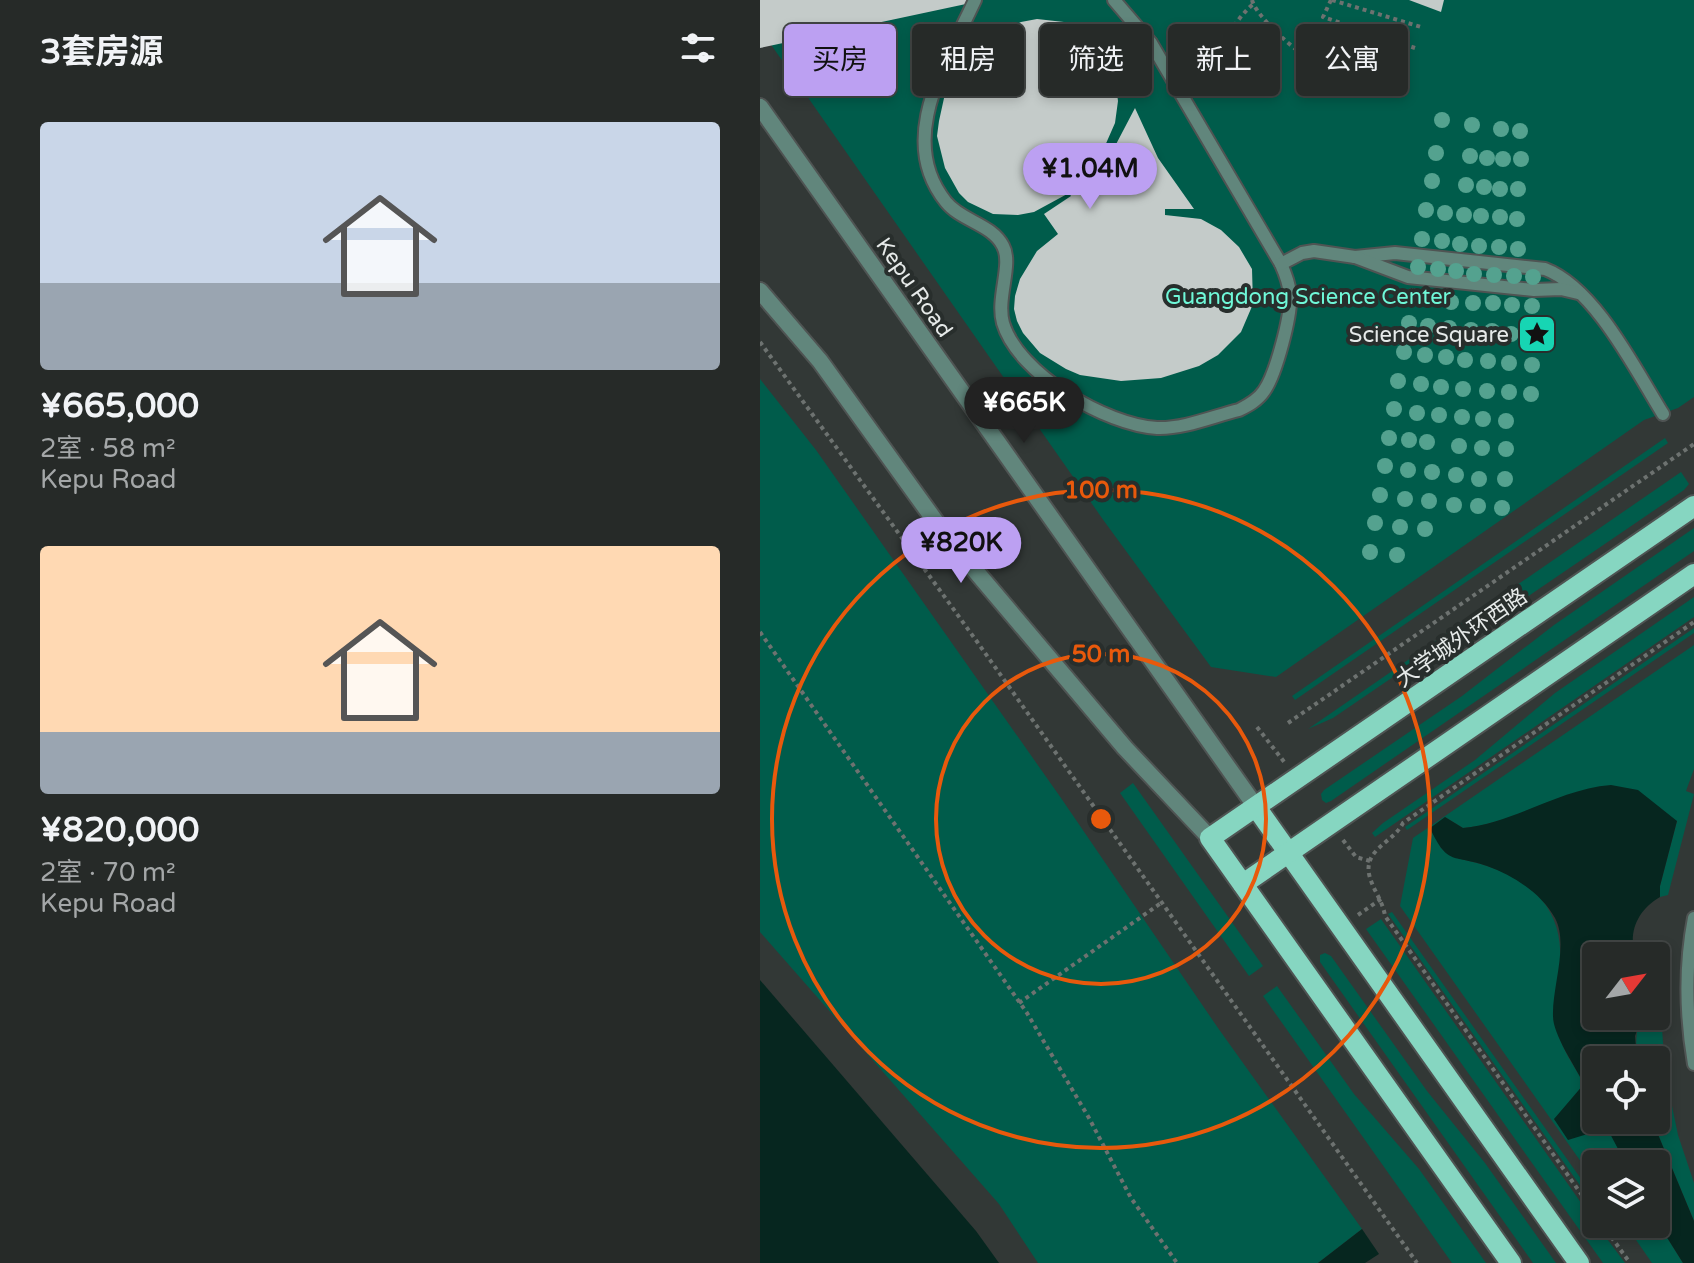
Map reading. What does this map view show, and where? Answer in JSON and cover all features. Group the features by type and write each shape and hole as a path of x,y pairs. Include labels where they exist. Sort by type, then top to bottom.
{"main road":[{"name":"大学城外环西路","path":"1210,838 1694,506"},
{"path":"1243,884 1694,574"},
{"path":"1256,807 1579,1263"},
{"path":"1210,838 1511,1263"}],"street":[{"name":"Kepu Road","path":"760,107 1256,807"},
{"path":"760,291 820,361 946,536 1125,748 1210,838"}],"lane":[{"path":"975,0 931,98 923,140 932,181 959,215 991,233 1003,245 1007,262 1002,285 1002,319 1007,334 1028,362 1053,383 1106,415 1144,426 1177,426 1239,410 1263,393 1287,324 1290,293 1281,264 1151,43 1114,0"},
{"path":"1281,264 1302,253 1314,251 1355,257 1408,277 1534,290 1561,289 1579,294"},
{"path":"1355,257 1395,253 1545,269 1563,277 1609,328 1663,414"},
{"path":"1694,918 1689,968 1694,1064"}],"path":[{"path":"1415,48 1323,17 1331,0 1421,27"},
{"path":"1187,103 1217,84 1224,44 1252,2 1260,16 1296,48"},
{"path":"760,342 798,391 1417,1263"},
{"path":"1288,723 1694,444"},
{"path":"1582,1195 1385,916 1370,877 1370,861 1378,849 1396,835 1403,823 1694,622"},
{"path":"760,632 1019,1003 1089,1118 1131,1198 1177,1263"},
{"path":"1356,857 1370,861"},
{"path":"1358,915 1381,899"},
{"path":"1019,1003 1162,903"},
{"path":"1612,1238 1630,1263"}],"green space":[{"name":"Guangdong Science Center","path":"760,0 1694,0 1694,397 1678,408 1644,420 1276,677 1211,667 1104,521 807,96 896,96 896,24 784,24 784,63 760,29"},
{"path":"760,379 816,450 1061,798 1218,1028 1362,1229 1318,1263 1038,1263 999,1204 760,932"},
{"path":"1665,438 1668,443 1295,700 1292,696"},
{"path":"1681,472 1689,484 1684,490 1530,595 1437,647 1333,718 1308,729"},
{"path":"1694,528 1694,551 1331,801 1326,803 1322,800 1324,790 1462,696 1554,625"},
{"path":"1694,597 1694,617 1375,837 1372,833 1475,760 1555,693"},
{"path":"1694,628 1694,633 1407,830 1405,827"},
{"path":"1694,645 1694,769 1686,791 1694,794 1668,895 1660,897 1660,886 1677,821 1562,797 1479,826 1463,828 1445,817 1440,847 1455,857 1515,878 1541,899 1551,914 1560,945 1559,1036 1582,1080 1582,1086 1554,1120 1582,1124 1582,1134 1611,1134 1619,1150 1582,1150 1582,1163 1400,906 1413,838"},
{"path":"1133,783 1263,966 1249,976 1120,793"},
{"path":"1392,912 1582,1180 1582,1188 1388,914"},
{"path":"1381,919 1582,1204 1582,1233 1366,929"},
{"path":"1325,953 1331,956 1556,1263 1533,1263 1320,962 1320,955"},
{"path":"1277,986 1354,1094 1419,1169 1486,1263 1452,1263 1263,996"},
{"path":"1662,1030 1663,1046 1636,1046 1637,1032"},
{"path":"1670,1096 1678,1135 1694,1183 1694,1221 1670,1163 1670,1150 1664,1150 1658,1134 1670,1134"},
{"path":"1585,1238 1606,1238 1625,1263 1603,1263"},
{"path":"1635,1238 1667,1238 1683,1263 1652,1263"}],"shaded area":[{"path":"1611,785 1638,790 1677,821 1660,886 1660,897 1641,915 1634,930 1633,942 1582,942 1582,1030 1637,1030 1636,1046 1582,1046 1582,1080 1554,1024 1560,940 1555,918 1534,893 1517,880 1487,866 1447,854 1430,828 1445,817 1463,828 1482,825 1592,788"},
{"path":"760,980 976,1231 999,1263 760,1263"},
{"path":"1582,1086 1582,1134 1588,1134 1568,1140 1554,1119"},
{"path":"1610,1134 1658,1134 1664,1150 1619,1150"},
{"path":"1670,1163 1694,1221 1694,1263 1683,1263 1667,1238 1670,1238"},
{"path":"1362,1229 1379,1254 1365,1263 1318,1263"}],"building":[{"path":"760,0 980,0 872,24 784,24 784,43 760,48"},
{"path":"1409,0 1444,0 1441,12"},
{"path":"1037,19 1069,24 1040,24 1040,96 1117,96 1115,123 1097,164 1100,166 1113,150 1135,108 1158,158 1194,209 1165,209 1165,215 1201,219 1221,230 1239,247 1252,269 1253,304 1241,332 1218,355 1199,366 1161,378 1121,381 1080,375 1040,353 1023,333 1014,309 1020,279 1037,251 1058,234 1044,214 1071,196 1069,193 1034,212 993,214 968,202 959,193 945,168 937,136 944,96 1024,96 1024,24 1017,24"}],"place":[{"name":"Science Square","path":"1537,334"}]}
